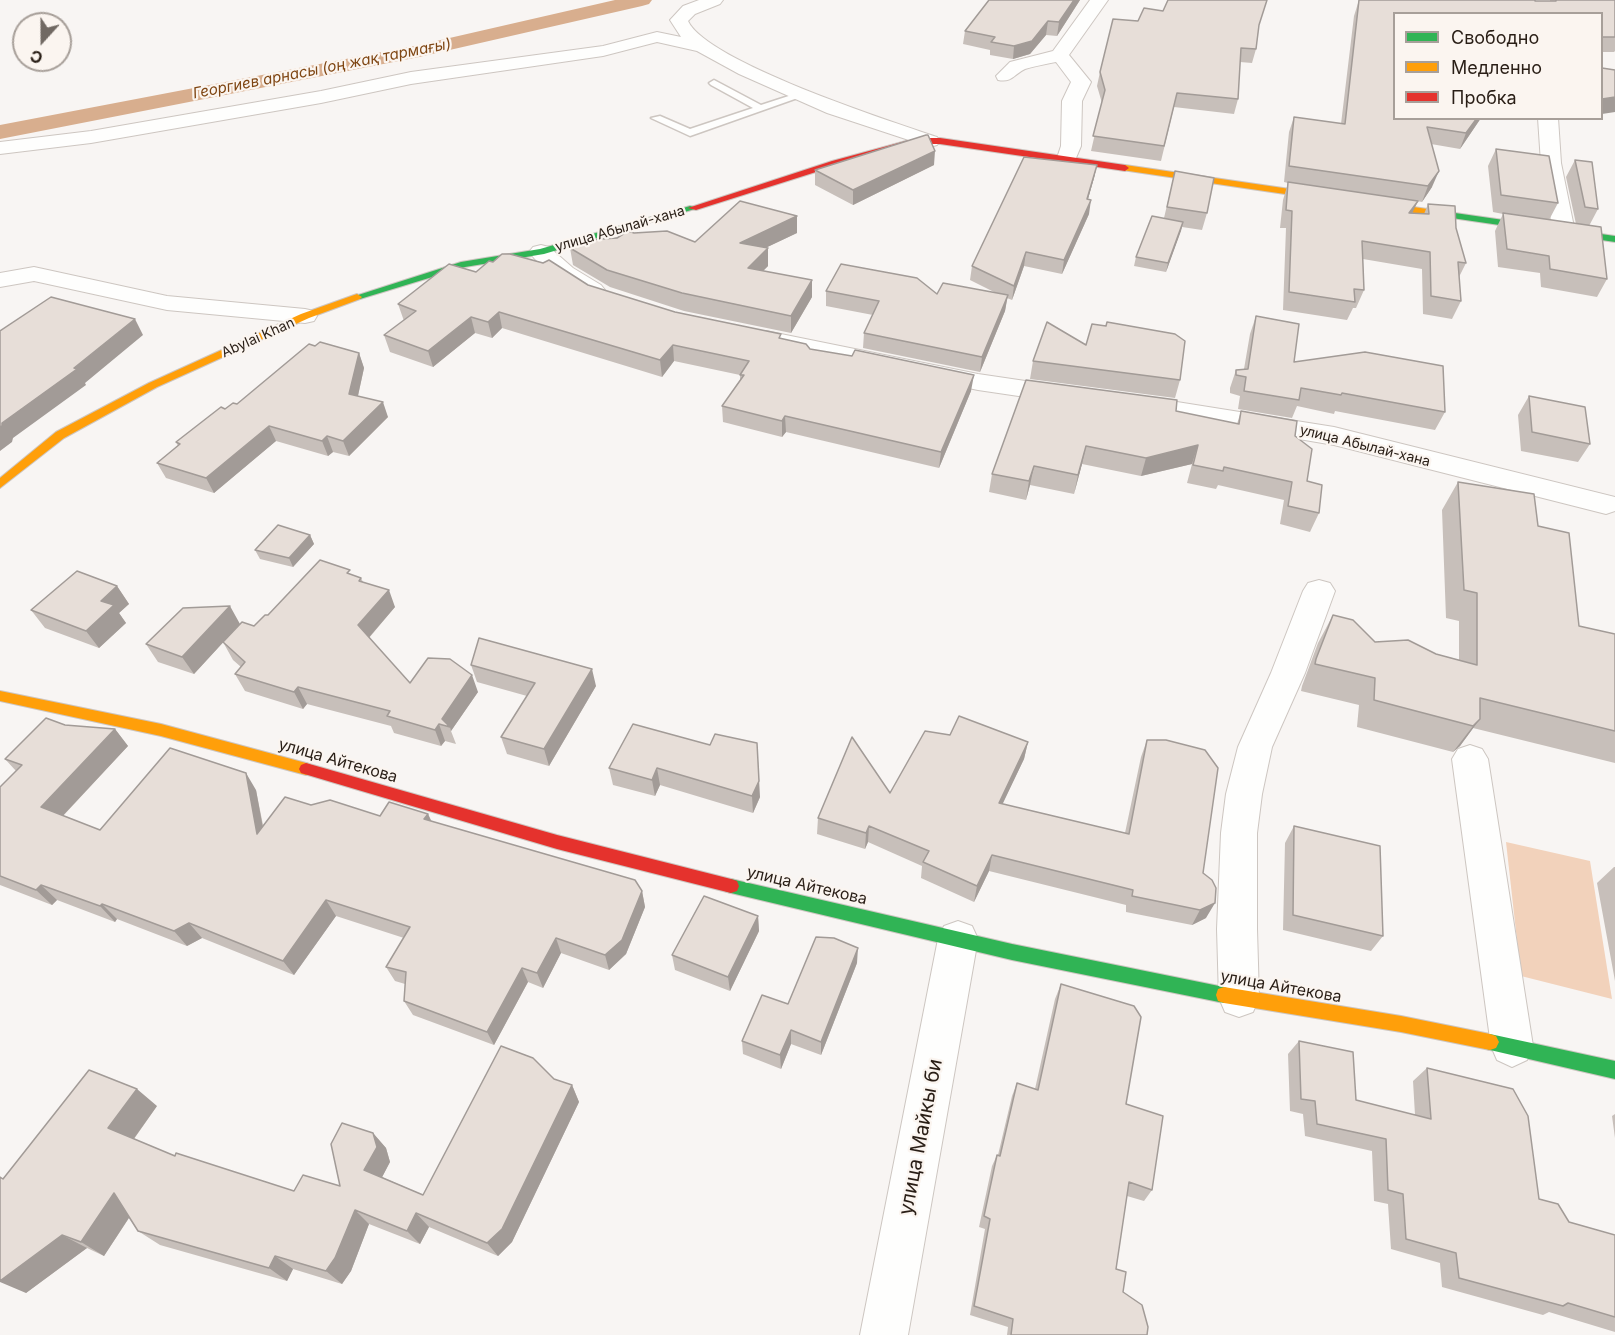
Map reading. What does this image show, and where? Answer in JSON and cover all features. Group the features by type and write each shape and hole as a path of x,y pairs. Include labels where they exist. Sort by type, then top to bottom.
{"street":[{"path":"657,37 654,33 679,20 689,10 714,0"},
{"path":"1005,76 1017,66 1060,55 1099,0"},
{"path":"679,20 683,29 703,47 719,57 834,109 930,141"},
{"path":"0,148 92,137 321,97 411,78 603,51 657,37 703,47"},
{"path":"1060,55 1081,82 1072,101 1071,146 1066,161"},
{"path":"1548,120 1551,163 1564,232"},
{"name":"улица Абылай-хана","path":"541,252 656,220 836,163 917,141 930,141 1615,240"},
{"name":"улица Абылай-хана","path":"541,252 566,273 600,294 619,301"},
{"name":"Abylai Khan","path":"0,484 60,435 153,385 305,316 429,273 464,264 541,252"},
{"path":"0,279 33,274 167,303 305,316"},
{"name":"улица Абылай-хана","path":"738,333 978,381 1184,410 1334,436 1605,504"},
{"path":"1239,998 1239,857 1244,794 1256,747 1288,673 1318,591"},
{"name":"улица Айтекова","path":"0,696 60,706 202,739 635,862 958,939 1239,998 1371,1019 1512,1046 1615,1070"},
{"path":"1470,759 1512,1046"},
{"name":"улица Майкы би","path":"884,1335 958,939"}],"lane":[{"path":"714,83 761,109"},
{"path":"656,118 690,133 801,95"}],"shaded area":[{"path":"1506,842 1590,861 1612,999 1521,976"}],"building":[{"path":"989,0 1074,0 1059,22 1048,21 1032,41 1014,46 991,42 995,37 965,31"},
{"path":"1168,0 1267,0 1259,25 1256,49 1241,48 1238,99 1177,93 1164,146 1093,136 1105,90 1100,72 1113,19 1138,21 1144,8 1163,11"},
{"path":"1359,0 1615,0 1615,37 1603,37 1603,12 1393,12 1393,120 1476,120 1466,133 1427,127 1439,171 1428,186 1289,166 1294,117 1345,124"},
{"path":"1603,68 1615,70 1615,97 1603,99"},
{"path":"926,135 935,151 853,190 815,170"},
{"path":"1496,149 1549,156 1558,203 1501,195"},
{"path":"1024,157 1097,165 1087,199 1091,200 1064,260 1026,252 1014,286 972,266"},
{"path":"1575,160 1592,162 1598,209 1585,207"},
{"path":"1175,171 1214,178 1207,213 1167,207"},
{"path":"1288,182 1418,201 1409,213 1429,214 1428,204 1455,206 1456,228 1466,263 1458,262 1461,301 1431,296 1430,252 1362,241 1364,290 1354,289 1355,302 1289,292 1292,211 1286,210"},
{"path":"740,201 797,216 740,243 768,248 748,268 812,280 791,316 682,293 607,270 570,248 587,240 617,238 628,231 634,233 667,231 695,242"},
{"path":"1503,213 1601,227 1607,279 1550,269 1549,256 1507,249"},
{"path":"1152,216 1183,222 1168,263 1136,257"},
{"path":"502,254 543,263 549,260 588,285 675,312 781,334 779,338 806,344 810,349 852,356 855,350 974,375 941,452 785,416 782,421 722,406 744,375 740,375 749,361 673,345 660,360 499,312 488,322 471,317 428,351 384,335 416,311 398,304 449,264 476,272"},
{"path":"841,264 917,278 937,294 943,283 1008,295 982,357 864,333 879,301 826,291"},
{"path":"51,297 135,319 74,368 77,369 2,423 0,427 0,331"},
{"path":"1256,316 1299,324 1294,362 1365,352 1443,366 1445,412 1342,393 1341,395 1301,388 1299,400 1244,391 1246,377 1236,375 1236,370 1248,369"},
{"path":"1047,322 1086,345 1092,324 1106,326 1107,322 1175,334 1185,341 1180,380 1033,361"},
{"path":"320,342 359,353 349,394 383,402 343,441 327,436 322,441 269,426 206,478 157,463 180,444 176,442 221,407 225,409 233,403 237,404 309,344 315,346"},
{"path":"1026,380 1177,400 1176,411 1239,424 1241,411 1297,421 1295,436 1312,449 1307,481 1322,485 1319,513 1288,506 1292,482 1224,467 1223,471 1193,465 1198,445 1146,458 1086,446 1078,475 1034,466 1029,481 992,474"},
{"path":"1529,396 1585,407 1590,444 1532,432"},
{"path":"1458,482 1534,494 1538,526 1569,533 1579,626 1615,634 1615,731 1480,698 1480,719 1473,726 1374,700 1375,678 1315,664 1333,615 1353,620 1375,642 1408,640 1436,654 1477,665 1477,593 1464,590"},
{"path":"278,525 310,535 289,558 255,550"},
{"path":"320,560 350,570 347,573 361,578 359,581 389,590 358,625 410,683 428,658 450,659 472,675 442,719 450,727 439,724 435,730 387,716 390,711 298,687 294,692 235,674 245,662 223,642 242,622 254,626 265,615 268,615"},
{"path":"77,571 117,586 101,601 114,605 86,631 31,610"},
{"path":"230,606 182,657 146,644 183,608"},
{"path":"479,638 592,669 544,749 501,737 535,683 471,665"},
{"path":"959,716 1028,742 999,803 1129,834 1147,740 1166,740 1205,750 1218,768 1203,873 1212,880 1216,888 1215,903 1200,910 1132,896 1133,890 992,855 977,886 923,862 929,851 869,826 866,833 818,818 852,737 890,793 925,731 950,735"},
{"path":"46,718 65,725 115,729 41,807 100,830 170,748 246,773 257,834 285,797 311,805 330,800 380,816 389,802 428,814 424,819 635,880 642,891 622,940 605,955 556,938 537,973 522,968 487,1032 404,1001 406,972 386,967 410,927 326,900 283,961 189,923 174,931 102,904 100,906 41,885 36,890 0,876 0,787 22,765 5,759"},
{"path":"633,724 710,745 715,734 757,743 759,781 752,796 657,768 652,780 609,768"},
{"path":"1294,826 1380,846 1383,936 1293,915"},
{"path":"704,896 758,916 728,977 672,955"},
{"path":"816,937 834,938 858,948 821,1042 791,1030 780,1055 742,1041 762,995 788,1004"},
{"path":"1061,984 1134,1006 1141,1017 1126,1104 1163,1116 1152,1190 1129,1182 1116,1269 1126,1272 1123,1292 1142,1305 1148,1327 1147,1335 1011,1335 1013,1319 974,1306 990,1219 984,1216 997,1155 1000,1156 1017,1083 1038,1090"},
{"path":"1299,1041 1353,1052 1356,1100 1431,1119 1427,1068 1513,1089 1528,1116 1539,1199 1558,1204 1569,1222 1615,1235 1615,1317 1568,1303 1563,1306 1459,1278 1456,1253 1406,1239 1403,1194 1388,1190 1386,1139 1317,1124 1315,1101 1301,1099"},
{"path":"501,1046 533,1058 554,1079 572,1085 502,1229 487,1243 416,1213 407,1231 355,1210 335,1258 326,1271 275,1256 269,1268 138,1231 114,1193 81,1242 62,1235 0,1281 0,1177 3,1179 89,1070 137,1089 108,1128 175,1156 176,1153 294,1191 303,1175 340,1186 331,1144 342,1123 373,1133 377,1147 364,1170 423,1195"}],"waterway":[{"name":"Георгиев арнасы (оң жақ тармағы)","path":"0,132 419,51 642,0"}],"traffic: fast":[{"path":"357,297 464,264 541,252 693,208"},
{"path":"1448,215 1615,239"},
{"path":"731,886 1012,952 1224,995"},
{"path":"1490,1042 1615,1070"}],"traffic: slow":[{"path":"1125,168 1448,215"},
{"path":"0,484 60,435 153,385 305,316 357,297"},
{"path":"0,696 161,730 306,769"},
{"path":"1224,995 1401,1024 1490,1042"}],"traffic: jam":[{"path":"693,208 835,163 917,141 940,141 1125,168"},
{"path":"306,769 557,842 731,886"}]}
